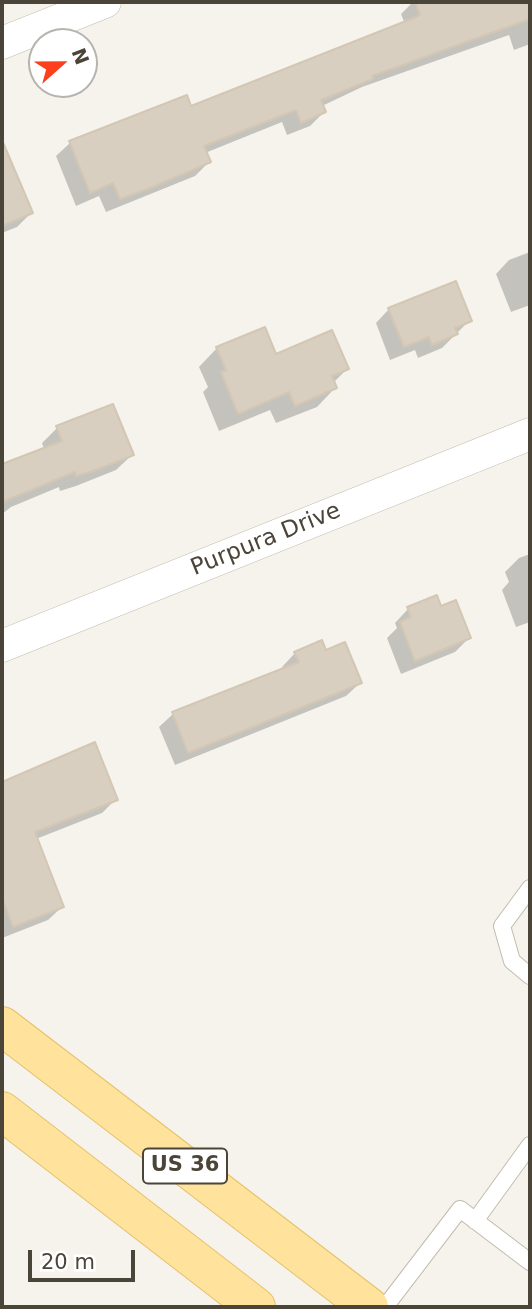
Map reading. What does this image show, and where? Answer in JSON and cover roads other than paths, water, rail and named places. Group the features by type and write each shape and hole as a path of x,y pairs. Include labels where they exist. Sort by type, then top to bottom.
{"main road":[{"name":"US 36","path":"2,1026 369,1307"},
{"name":"US 36","path":"2,1111 256,1307"}],"street":[{"path":"2,43 105,2"},
{"name":"Purpura Drive","path":"2,646 530,433"}],"lane":[{"path":"530,888 502,926 512,961 530,976"},
{"path":"475,1221 530,1145"},
{"path":"385,1307 460,1209 530,1262"}]}
